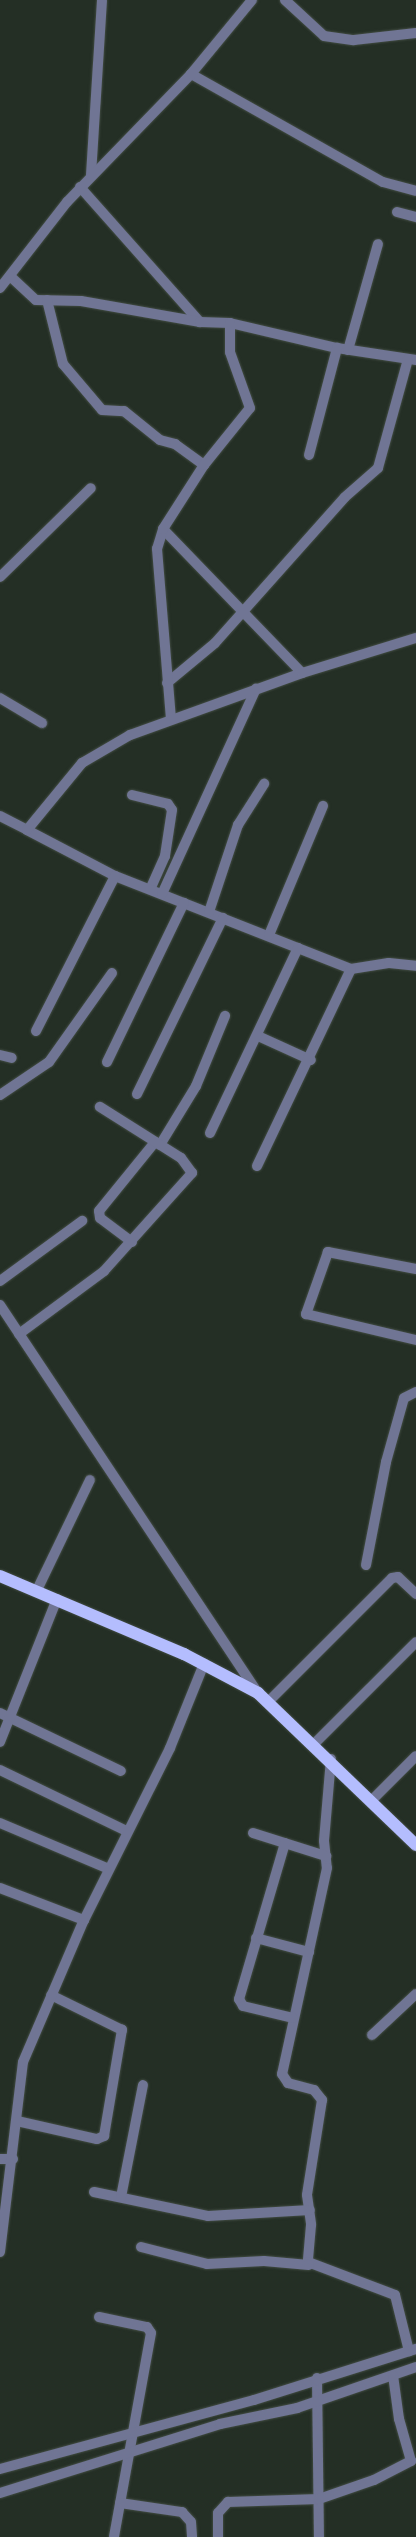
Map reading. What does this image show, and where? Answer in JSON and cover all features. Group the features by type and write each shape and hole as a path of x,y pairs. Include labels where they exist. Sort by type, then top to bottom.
{"main road":[{"path":"0,1576 37,1590 204,1664 258,1692 331,1759 416,1845"}],"street":[{"path":"91,175 102,0"},
{"path":"0,288 80,187 191,74 252,0"},
{"path":"285,0 309,27 324,36 354,40 416,33"},
{"path":"191,74 383,182 416,191"},
{"path":"80,187 200,322"},
{"path":"397,212 416,218"},
{"path":"348,350 378,244"},
{"path":"10,276 31,297 47,300 81,301 200,322 230,323 337,348 412,359 378,468 345,497 239,611 201,658 167,683"},
{"path":"47,300 63,364 102,410 124,411 160,440 175,444 204,465"},
{"path":"171,720 157,554 163,529 204,465 251,402 230,352 230,323"},
{"path":"309,455 337,348"},
{"path":"0,577 91,488"},
{"path":"163,529 239,611 302,673"},
{"path":"27,830 82,763 130,735 302,673 416,638"},
{"path":"162,894 256,689"},
{"path":"0,698 42,723"},
{"path":"209,912 238,825 264,784"},
{"path":"132,795 168,804 172,810 165,856 150,889"},
{"path":"268,935 323,806"},
{"path":"0,816 115,876 351,969 389,963 416,966"},
{"path":"36,1031 115,876"},
{"path":"107,1062 184,902"},
{"path":"137,1094 223,918"},
{"path":"210,1134 298,948"},
{"path":"257,1166 311,1060 351,969"},
{"path":"0,1095 50,1062 112,973"},
{"path":"132,1242 100,1218 99,1211 157,1143 196,1086 225,1016"},
{"path":"258,1036 311,1060"},
{"path":"0,1054 12,1058"},
{"path":"19,1334 104,1271 192,1173 181,1158 100,1107"},
{"path":"0,1281 82,1221"},
{"path":"416,1269 328,1252 306,1309 310,1318 416,1340"},
{"path":"0,1305 258,1692"},
{"path":"366,1564 388,1453 404,1398 416,1392"},
{"path":"37,1590 90,1480"},
{"path":"268,1702 392,1578 398,1578 416,1594"},
{"path":"0,1742 57,1599"},
{"path":"314,1744 416,1642"},
{"path":"0,2252 13,2159 23,2062 84,1920 170,1748 204,1664"},
{"path":"0,1713 121,1771"},
{"path":"372,1800 416,1756"},
{"path":"309,2265 310,2210 307,2189 324,2109 320,2094 288,2083 282,2074 309,1952 326,1856 331,1759"},
{"path":"0,1770 128,1831"},
{"path":"0,1823 109,1870"},
{"path":"254,1833 326,1856"},
{"path":"285,1843 256,1938 239,2003 293,2018"},
{"path":"0,1888 84,1920"},
{"path":"256,1938 309,1952"},
{"path":"372,2035 416,1994"},
{"path":"17,2121 96,2139 104,2136 122,2030 51,1995"},
{"path":"121,2197 143,2085"},
{"path":"0,2159 13,2159"},
{"path":"94,2192 208,2216 310,2210"},
{"path":"0,2469 220,2424 319,2390 412,2350 395,2295 309,2265 264,2261 208,2264 141,2246"},
{"path":"99,2317 147,2327 151,2333 129,2444 114,2537"},
{"path":"0,2493 129,2444 319,2390 393,2375 416,2367"},
{"path":"218,2537 218,2513 228,2502 319,2499 374,2480 413,2459 399,2419 393,2375"},
{"path":"319,2390 320,2537"},
{"path":"120,2503 182,2512 192,2522 192,2537"}]}
